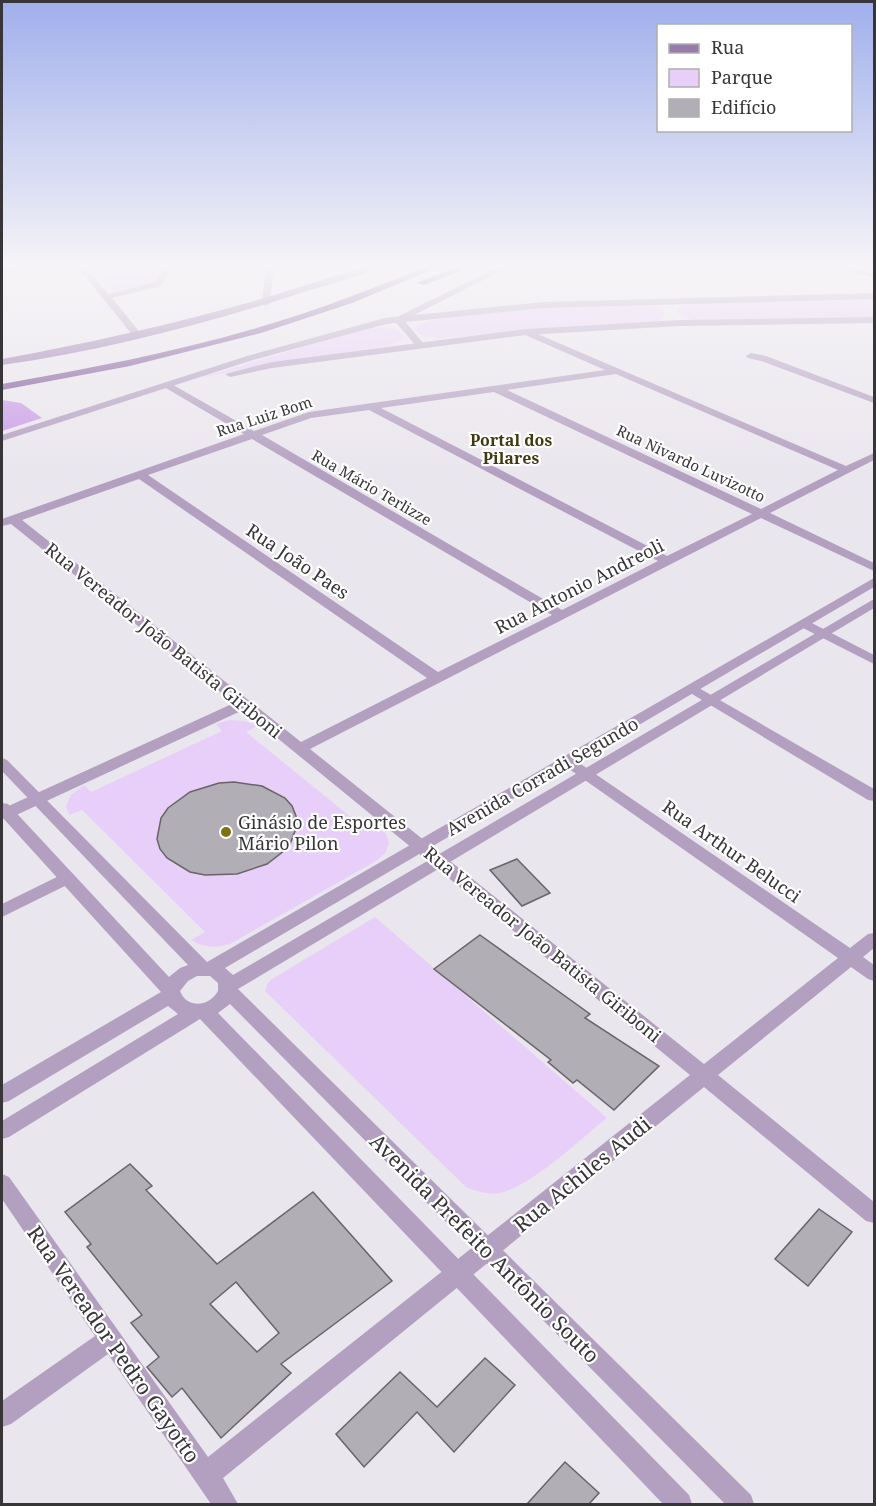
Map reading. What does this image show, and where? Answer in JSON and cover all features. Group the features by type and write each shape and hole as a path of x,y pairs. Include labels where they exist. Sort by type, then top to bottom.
{"highway":[{"path":"2,380 122,357 211,335"},
{"path":"2,387 159,356 237,335"}],"main road":[{"path":"2,362 136,335"}],"street":[{"path":"2,448 332,335"},
{"path":"412,335 420,345"},
{"path":"2,438 173,388 255,368 499,335"},
{"path":"534,335 847,470"},
{"path":"751,356 763,358 874,400"},
{"name":"Rua Luiz Bom","path":"7,521 309,415 617,371"},
{"name":"Rua Nivardo Luvizotto","path":"495,387 874,567"},
{"name":"Rua Mário Terlizze","path":"173,388 562,615"},
{"path":"368,405 667,561"},
{"name":"Rua Antonio Andreoli","path":"300,748 874,456"},
{"name":"Rua João Paes","path":"139,474 437,678"},
{"name":"Rua Vereador João Batista Giriboni","path":"7,521 245,704 874,1214"},
{"name":"Avenida Corradi Segundo","path":"205,969 422,846 874,582"},
{"name":"Avenida Corradi Segundo","path":"228,988 874,603"},
{"path":"804,623 874,660"},
{"path":"692,688 874,796"},
{"path":"201,1011 183,1009 174,1001 171,993 4,811 37,800 245,704"},
{"name":"Rua Arthur Belucci","path":"567,760 874,974"},
{"path":"2,766 205,969 222,975 228,988 220,1004 201,1011 2,1131"},
{"path":"2,911 67,878"},
{"name":"Rua Achiles Audi","path":"206,1475 874,939"},
{"path":"2,1095 171,993 173,984 185,973 205,969"},
{"name":"Avenida Prefeito Antônio Souto","path":"228,988 742,1504"},
{"name":"Avenida Prefeito Antônio Souto","path":"201,1011 680,1504"},
{"name":"Rua Vereador Pedro Gayotto","path":"2,1183 226,1504"},
{"path":"2,1415 110,1339"}],"green space":[{"path":"342,335 404,336 397,343 388,346 284,361 196,379"},
{"path":"421,335 472,335 443,338"},
{"path":"230,720 245,721 257,726 246,732 368,831 377,826 386,834 389,843 385,853 376,861 230,944 210,947 191,940 205,932 82,810 69,815 66,806 71,795 84,785 91,792 222,731 216,724"},
{"path":"375,917 607,1118 554,1162 511,1189 491,1193 467,1188 265,991 272,979"}],"shaded area":[{"path":"2,400 21,403 42,418 2,431"}],"building":[{"name":"Ginásio de Esportes Mário Pilon","path":"234,782 262,786 285,798 292,806 297,826 289,847 267,864 237,874 205,875 190,872 167,858 160,849 157,839 161,818 168,808 190,792 219,783"},
{"path":"517,859 550,893 522,906 490,870"},
{"path":"480,935 590,1014 585,1018 659,1066 614,1110 577,1080 573,1083 548,1062 551,1060 434,969"},
{"path":"130,1164 152,1186 146,1190 217,1264 313,1192 392,1281 281,1364 291,1373 221,1438 182,1388 172,1397 147,1367 159,1357 131,1323 142,1315 87,1247 91,1244 65,1212","holes":["236,1282 279,1333 257,1352 210,1304"]},
{"path":"819,1209 852,1232 808,1286 775,1259"},
{"path":"485,1358 515,1385 454,1452 417,1412 364,1467 336,1434 400,1372 437,1407"},
{"path":"565,1462 599,1493 589,1504 527,1504"}],"place":[{"name":"Ginásio de Esportes Mário Pilon","path":"226,832"}],"district":[{"name":"Portal dos Pilares","path":"511,449"}]}
